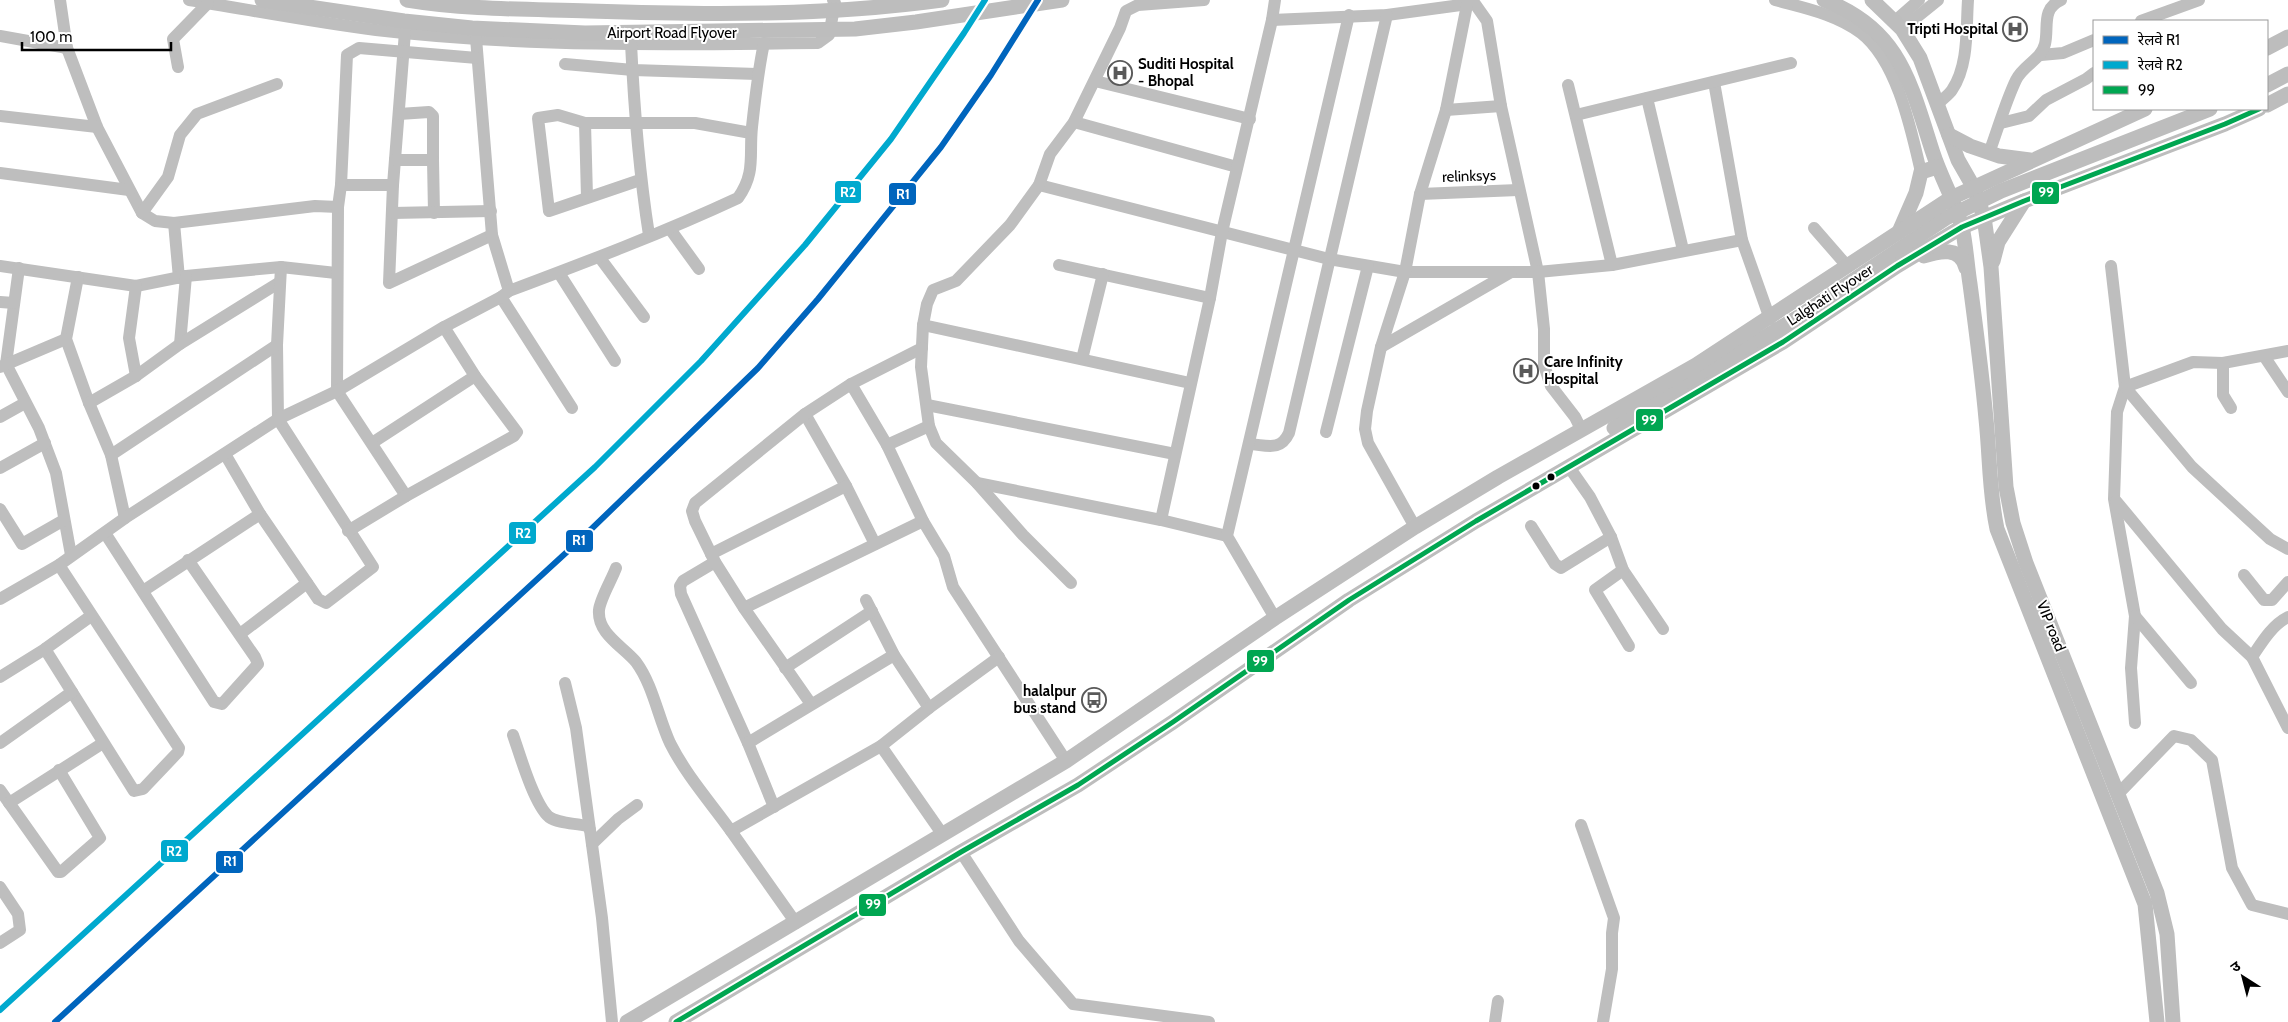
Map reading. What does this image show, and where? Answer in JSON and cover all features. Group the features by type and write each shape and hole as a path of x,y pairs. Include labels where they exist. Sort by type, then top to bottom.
{"main road":[{"name":"Airport Road Flyover","path":"262,0 282,9 404,21 474,33 855,29 916,22 1062,0"},
{"name":"Airport Road Flyover","path":"407,0 439,2 474,8 650,13 827,11 942,0"},
{"name":"VIP road","path":"1824,0 1842,7 1867,22 1890,48 1913,91 1937,167 1962,227 1986,420 1991,498 1997,529 2146,904 2157,1022"},
{"path":"1872,0 1893,15"},
{"name":"VIP road","path":"1893,15 1920,58 1958,160 1974,188 1984,217 1991,267 2008,506 2026,563 2157,893 2167,934 2173,1022"},
{"path":"2268,47 2288,37"},
{"path":"2268,84 2288,74"},
{"path":"2268,104 2288,94"},
{"path":"627,1022 1066,761 1275,618 1415,528 1581,429 1696,365 1951,198 2030,160 2143,110"},
{"name":"Lalghati Flyover","path":"1446,539 1459,524 1473,515 1800,316 1946,218 2001,191 2207,110"},
{"path":"676,1022 1105,768 1314,623 1446,539 1783,342 1897,266 1962,227 2257,110"},
{"path":"1949,135 1989,153 2030,160"},
{"path":"1898,232 1916,193 1921,172 1937,167"},
{"path":"1991,267 1998,242 2024,201"},
{"path":"1897,266 1941,250 1955,253 1964,262 1973,304"}],"street":[{"path":"60,0 67,48 98,127 142,213 154,220 174,222 315,206 338,207"},
{"path":"189,0 282,9 375,30 474,33 591,44 818,43 824,41 829,35 835,3 833,0"},
{"path":"1071,583 1023,535 977,483 936,443 929,426 921,367 923,325 927,304 933,290 956,281 1010,225 1039,185 1050,154 1074,122 1120,28 1126,11 1138,5 1204,0"},
{"path":"1160,520 1210,298 1222,232 1250,119 1275,0"},
{"path":"1775,0 1824,14 1846,24 1871,42 1890,74 1906,113 1921,172"},
{"path":"1893,15 1919,0"},
{"path":"1893,15 1938,0"},
{"path":"1938,104 1952,90 1961,69 1964,55 1968,0"},
{"path":"1989,153 2017,79 2041,55 2045,43 2047,12 2051,6 2061,0"},
{"path":"2144,20 2199,0"},
{"path":"1272,20 1387,14 1468,2 1475,4 1480,9 1486,22 1518,190 1538,272 1546,374 1551,386 1575,417 1581,429"},
{"path":"1415,528 1368,443 1365,429 1366,411 1381,347 1405,272 1420,194 1446,110 1468,2"},
{"path":"178,67 173,39 208,3"},
{"path":"1249,444 1277,446 1284,442 1289,433 1387,14"},
{"path":"1275,618 1227,536 1349,15"},
{"path":"405,32 393,185 389,283 492,235"},
{"path":"474,33 492,235 505,294 572,408"},
{"path":"0,36 67,48"},
{"path":"2041,55 2063,53 2093,40"},
{"path":"631,43 640,180 649,235"},
{"path":"0,599 59,565 125,518 278,419 337,391 444,327 505,294 600,258 649,235 670,229 738,198 745,188 752,165 751,133 757,74 764,43"},
{"path":"406,496 337,391 336,273 347,56 359,48 476,58"},
{"path":"1576,115 1791,63"},
{"path":"565,64 633,70 757,74"},
{"path":"2001,122 2029,116 2046,100 2093,74"},
{"path":"1095,81 1250,119"},
{"path":"1714,82 1742,240 1770,318"},
{"path":"142,213 168,177 180,135 197,114 277,84"},
{"path":"1568,85 1612,265"},
{"path":"1647,98 1684,250"},
{"path":"1446,110 1501,106"},
{"path":"400,114 429,112 433,116 434,212"},
{"path":"640,180 549,211 538,118 558,115 585,123 695,123 751,133"},
{"path":"0,116 98,127"},
{"path":"1074,122 1237,166"},
{"path":"585,123 587,197"},
{"path":"395,160 433,160"},
{"path":"0,173 129,190"},
{"path":"341,185 393,185"},
{"path":"1039,185 1329,259 1405,272 1538,272 1612,265 1742,240"},
{"name":"relinksys","path":"1420,194 1518,190"},
{"path":"392,214 490,211"},
{"path":"174,222 182,277 180,344"},
{"path":"1814,228 1848,267"},
{"path":"670,229 699,269"},
{"path":"600,258 644,316"},
{"path":"1059,265 1210,298"},
{"path":"0,266 136,286 182,277 280,267 336,273"},
{"path":"1326,432 1368,266"},
{"path":"2111,266 2125,386 2117,412 2114,499 2135,616 2131,668 2135,723"},
{"path":"225,454 260,514 318,599 326,603 373,567 348,531 278,419 277,345 280,267"},
{"path":"19,268 3,366 26,403 45,443 56,473 71,555"},
{"path":"559,272 615,361"},
{"path":"1381,347 1511,272"},
{"path":"1082,360 1103,274"},
{"path":"78,278 66,339 89,403 111,455 125,518"},
{"path":"89,403 136,376 180,344 280,282"},
{"path":"136,286 129,338 136,376"},
{"path":"0,302 14,303"},
{"path":"923,325 1190,383"},
{"path":"348,531 406,496 514,436 516,432 475,376 444,327"},
{"path":"3,366 66,339"},
{"path":"111,455 277,345"},
{"path":"811,704 744,608 713,558 692,511 695,503 805,414 851,384 922,348"},
{"path":"2125,386 2193,362 2223,363 2288,351"},
{"path":"2264,356 2288,392"},
{"path":"2223,363 2223,394 2231,408"},
{"path":"372,443 475,376"},
{"path":"851,384 887,445 923,521 944,556 953,587 1066,761"},
{"path":"2125,386 2192,467 2270,539 2288,549"},
{"path":"0,417 26,403"},
{"path":"927,404 1175,454"},
{"path":"805,414 846,486 875,544"},
{"path":"887,445 929,426"},
{"path":"0,468 45,443"},
{"path":"1569,467 1590,497 1611,537 1623,570 1663,629"},
{"path":"977,483 1160,520 1227,536"},
{"path":"774,807 748,743 681,594 680,586 683,581 713,558 846,486"},
{"path":"2114,499 2222,629 2252,657 2288,728"},
{"path":"0,508 22,544 64,520"},
{"path":"143,591 260,514"},
{"path":"744,608 923,521"},
{"path":"1531,526 1555,564 1561,568 1611,537"},
{"path":"105,533 214,702 222,704 258,664 256,657 188,560"},
{"path":"45,649 134,791 143,788 178,752 179,748 59,565"},
{"path":"616,568 599,610 601,620 616,645 626,651 645,678 678,757 796,923"},
{"path":"1623,570 1595,590 1629,646"},
{"path":"2244,575 2264,600 2272,600 2288,582"},
{"path":"240,634 306,584"},
{"path":"785,668 869,606 894,655 929,708"},
{"path":"0,677 45,649 91,616"},
{"path":"2135,616 2191,683"},
{"path":"2252,657 2265,637 2281,621 2288,617"},
{"path":"748,743 894,655"},
{"path":"731,831 881,746 999,657"},
{"path":"564,683 576,728 602,918 612,1022"},
{"path":"0,743 72,692"},
{"path":"2270,692 2288,702"},
{"path":"513,735 530,784 550,817 587,826 590,830"},
{"path":"2117,795 2174,736 2191,740 2212,760 2232,868 2248,898 2252,905 2288,914"},
{"path":"9,803 103,743"},
{"path":"881,746 943,835"},
{"path":"0,790 58,872 61,872 100,838 59,770"},
{"path":"592,844 618,819 637,805"},
{"path":"1581,825 1614,918 1612,969 1603,1022"},
{"path":"961,852 1019,941 1073,1004 1209,1022"},
{"path":"0,887 18,914 20,930 0,943"},
{"path":"1495,1022 1498,1001"}],"rail line":[{"name":"R2","path":"0,1010 595,467 701,361 805,245 891,139 985,0"},
{"name":"R1","path":"55,1022 581,539 758,368 818,299 941,147 991,75 1038,0"}],"transit line":[{"name":"99","path":"676,1022 961,852 1078,785 1173,722 1349,600 1476,521 1783,342 1897,266 1962,227 2257,110"}],"place":[{"name":"Tripti Hospital","path":"2015,29"},
{"name":"Suditi Hospital - Bhopal","path":"1120,73"},
{"name":"Care Infinity Hospital","path":"1526,371"},
{"name":"halalpur bus stand","path":"1094,700"}]}
